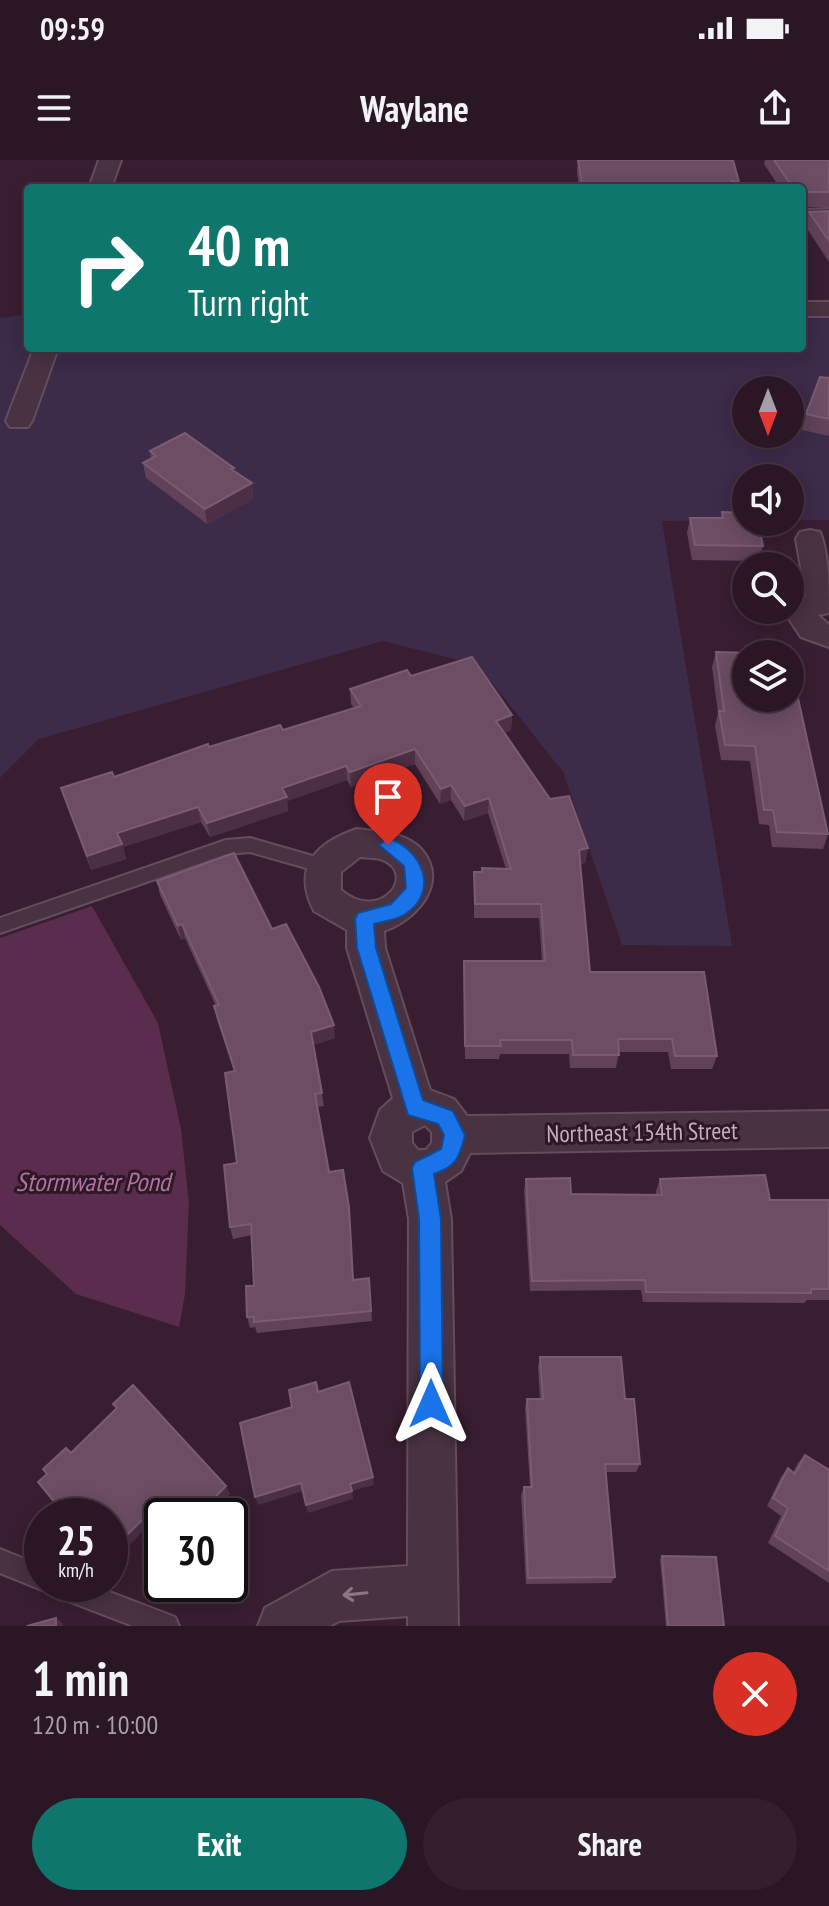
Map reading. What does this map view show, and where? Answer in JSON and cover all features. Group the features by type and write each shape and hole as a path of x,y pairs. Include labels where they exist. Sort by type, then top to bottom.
{"street":[{"path":"101,184 110,160"},
{"path":"806,217 829,216"},
{"path":"806,309 829,309"},
{"path":"19,421 45,352"},
{"path":"810,539 826,603 808,606 803,620 812,630 829,636"},
{"path":"372,843 388,845 402,852 411,863 416,875 415,888 408,901 397,910 365,919 349,916 327,901 320,878 324,866 343,848 372,843"},
{"path":"365,919 366,948 416,1109"},
{"path":"416,1109 426,1109 445,1117 455,1135 450,1154 443,1162 422,1168 402,1162 390,1146 391,1127 397,1118 416,1109"},
{"name":"Northeast 154th Street","path":"455,1135 829,1129"},
{"path":"283,1626 332,1596 433,1607 430,1219 422,1168"}],"lane":[{"path":"0,926 226,847 250,845 324,866"},
{"path":"0,1561 24,1571"},
{"path":"103,1602 166,1626"}],"shaded area":[{"path":"806,309 829,309 829,520 804,520 804,464 732,464 732,520 662,521 732,946 622,945 563,772 478,665 383,641 39,739 0,778 0,318 24,315 24,352 806,352"}],"water":[{"name":"Stormwater Pond","path":"92,906 158,1023 181,1129 189,1203 185,1294 179,1327 76,1294 0,1225 0,938"}],"building":[{"path":"578,160 733,160 739,182 731,181 732,184 582,184"},
{"path":"774,160 829,160 829,192 806,192 806,184 790,184"},
{"path":"829,211 829,241 809,212"},
{"path":"820,377 829,378 829,419 806,414"},
{"path":"185,433 252,483 205,509 143,463 156,456 150,451"},
{"path":"722,512 732,512 732,536 761,536 763,546 695,545 690,518 723,518"},
{"path":"716,652 732,652 732,712 801,712 828,834 777,832 773,810 764,810 755,746 725,745 719,711 724,711"},
{"path":"472,657 512,715 496,721 550,799 569,796 588,848 579,850 590,972 704,972 717,1056 675,1056 672,1039 618,1039 619,1055 573,1055 572,1040 500,1040 501,1046 465,1046 464,961 545,961 541,904 475,904 474,872 482,872 482,868 511,869 489,798 465,806 451,785 441,789 415,749 350,772 346,766 282,788 287,797 207,823 198,807 117,833 122,844 87,856 61,788 112,772 114,777 208,744 209,747 280,725 283,730 361,706 350,689 407,670 411,676"},
{"path":"234,853 272,929 286,924 319,987 334,1025 311,1032 322,1093 315,1094 329,1172 343,1170 349,1207 353,1280 369,1278 371,1311 254,1322 254,1317 247,1317 246,1286 254,1286 251,1224 230,1227 224,1165 237,1163 225,1073 235,1071 214,1006 219,1005 182,924 178,926 157,881"},
{"path":"765,1175 770,1200 829,1200 829,1289 811,1289 811,1293 646,1292 645,1280 532,1281 526,1179 570,1178 571,1194 662,1195 660,1179"},
{"path":"540,1357 621,1357 625,1399 634,1399 640,1464 605,1464 615,1577 528,1578 524,1487 532,1487 527,1399 543,1399"},
{"path":"316,1382 318,1392 349,1382 373,1477 350,1484 352,1491 306,1505 301,1483 255,1497 240,1423 292,1407 289,1390"},
{"path":"133,1385 226,1486 214,1498 144,1498 144,1518 128,1534 128,1498 51,1498 38,1482 47,1474 43,1469 66,1448 71,1453 117,1408 113,1404"},
{"path":"805,1455 829,1470 829,1571 775,1536 788,1508 773,1498 788,1468 795,1474"},
{"path":"662,1556 716,1557 724,1626 668,1626"},
{"path":"56,1618 56,1626 27,1626"}],"route":[{"path":"388,845 402,852 411,863 416,875 415,888 408,901 397,910 381,917 365,919 366,948 416,1109 437,1112 445,1117 455,1135 450,1154 443,1162 422,1168 430,1219 431,1404"}]}
